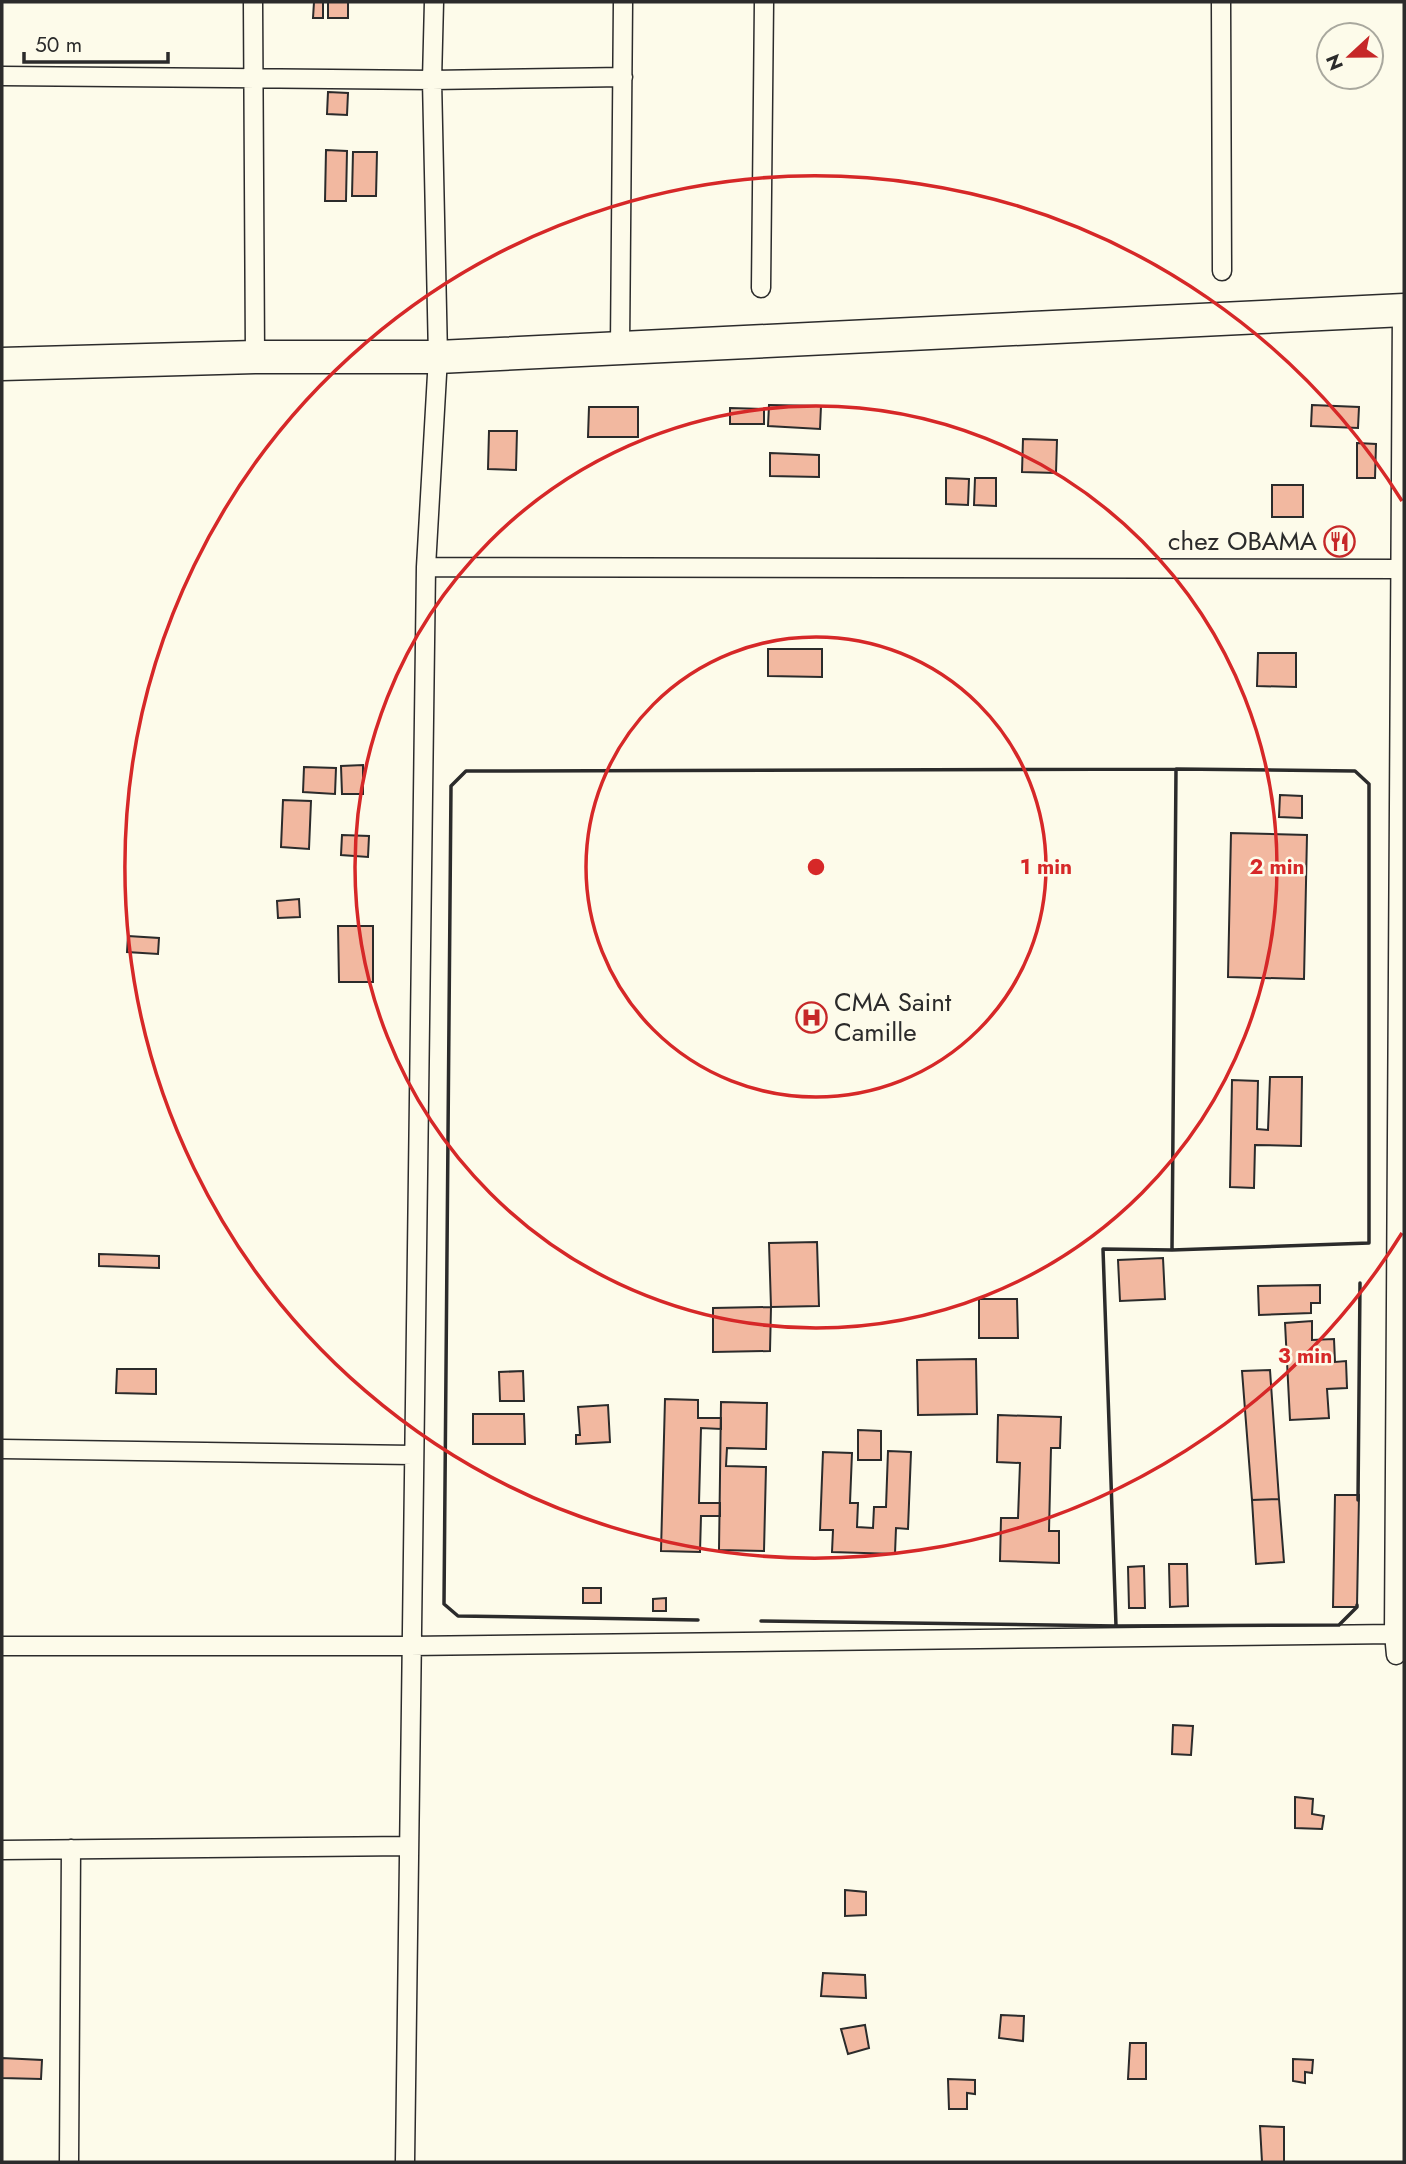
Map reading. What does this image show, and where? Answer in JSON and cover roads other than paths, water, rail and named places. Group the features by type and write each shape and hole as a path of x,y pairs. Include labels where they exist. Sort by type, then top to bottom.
{"highway":[{"path":"2,364 255,357 438,357 1403,310"}],"street":[{"path":"253,2 255,357"},
{"path":"405,2162 426,567 438,357 432,80 434,2"},
{"path":"620,347 623,2"},
{"path":"761,288 764,2"},
{"path":"1221,2 1222,271"},
{"path":"2,76 432,80 623,77"},
{"path":"1396,1655 1394,1634 1403,310"},
{"path":"426,567 1401,569"},
{"path":"2,1449 413,1455"},
{"path":"2,1646 410,1646 1394,1634"},
{"path":"2,1850 408,1846"},
{"path":"69,2162 71,1849"}],"place":[{"name":"chez OBAMA","path":"1340,541"},
{"name":"CMA Saint Camille","path":"811,1017"}]}
